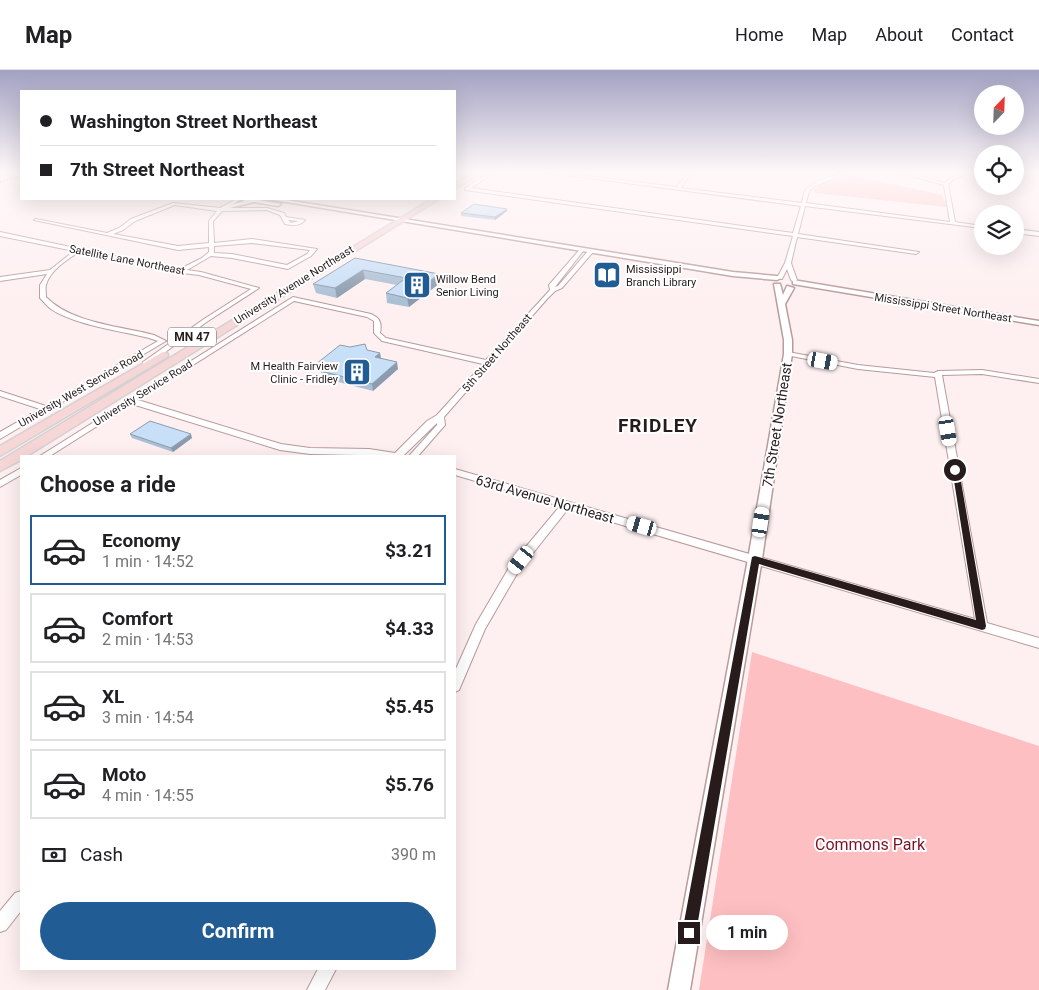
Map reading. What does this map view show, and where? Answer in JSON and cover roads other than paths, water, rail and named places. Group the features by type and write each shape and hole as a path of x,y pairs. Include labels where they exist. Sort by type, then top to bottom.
{"main road":[{"name":"University Avenue Northeast","path":"0,467 402,215"},
{"name":"University Avenue Northeast","path":"0,452 405,215"}],"street":[{"path":"108,234 146,215"},
{"path":"210,254 212,245 211,221 217,215"},
{"path":"351,215 393,221"},
{"path":"359,215 515,243 581,250 777,282 788,263 802,215"},
{"path":"653,215 916,252"},
{"path":"890,215 974,226"},
{"path":"952,215 953,223"},
{"path":"36,220 178,248 252,241 314,250 288,267 232,256 210,254 181,272"},
{"path":"1024,232 1039,234"},
{"name":"Satellite Lane Northeast","path":"0,234 254,286"},
{"name":"5th Street Northeast","path":"553,290 551,286 581,250"},
{"path":"0,279 52,270 67,257 78,251"},
{"name":"5th Street Northeast","path":"399,455 430,423 440,417 553,290 560,287 590,252"},
{"path":"781,304 793,284 788,263"},
{"name":"University West Service Road","path":"0,436 162,341 159,338 71,316 51,308 45,302 42,290 52,270"},
{"name":"Mississippi Street Northeast","path":"777,282 1039,323"},
{"name":"7th Street Northeast","path":"679,990 755,559 788,354 788,340 777,282"},
{"name":"University West Service Road","path":"144,366 206,320 252,292 256,288 254,286"},
{"name":"University Service Road","path":"46,455 293,299 369,315 379,323 377,333 384,340 488,364"},
{"path":"788,354 858,367 936,374 982,372 1039,381"},
{"path":"938,373 982,626"},
{"path":"0,394 47,408"},
{"path":"131,401 280,447 310,451 348,450 390,455"},
{"name":"5th Street Northeast","path":"414,455 440,425 440,417"},
{"path":"0,484 20,472"},
{"name":"63rd Avenue Northeast","path":"456,472 1039,643"},
{"path":"456,684 480,627 514,569 566,505"},
{"path":"0,924 20,900"},
{"path":"316,990 326,970"}],"place":[{"name":"Mississippi Branch Library","path":"607,275"},
{"name":"Willow Bend Senior Living","path":"417,285"},
{"name":"M Health Fairview Clinic - Fridley","path":"357,372"}],"district":[{"name":"FRIDLEY","path":"658,425"}],"park label":[{"name":"Commons Park","path":"870,844"}]}
